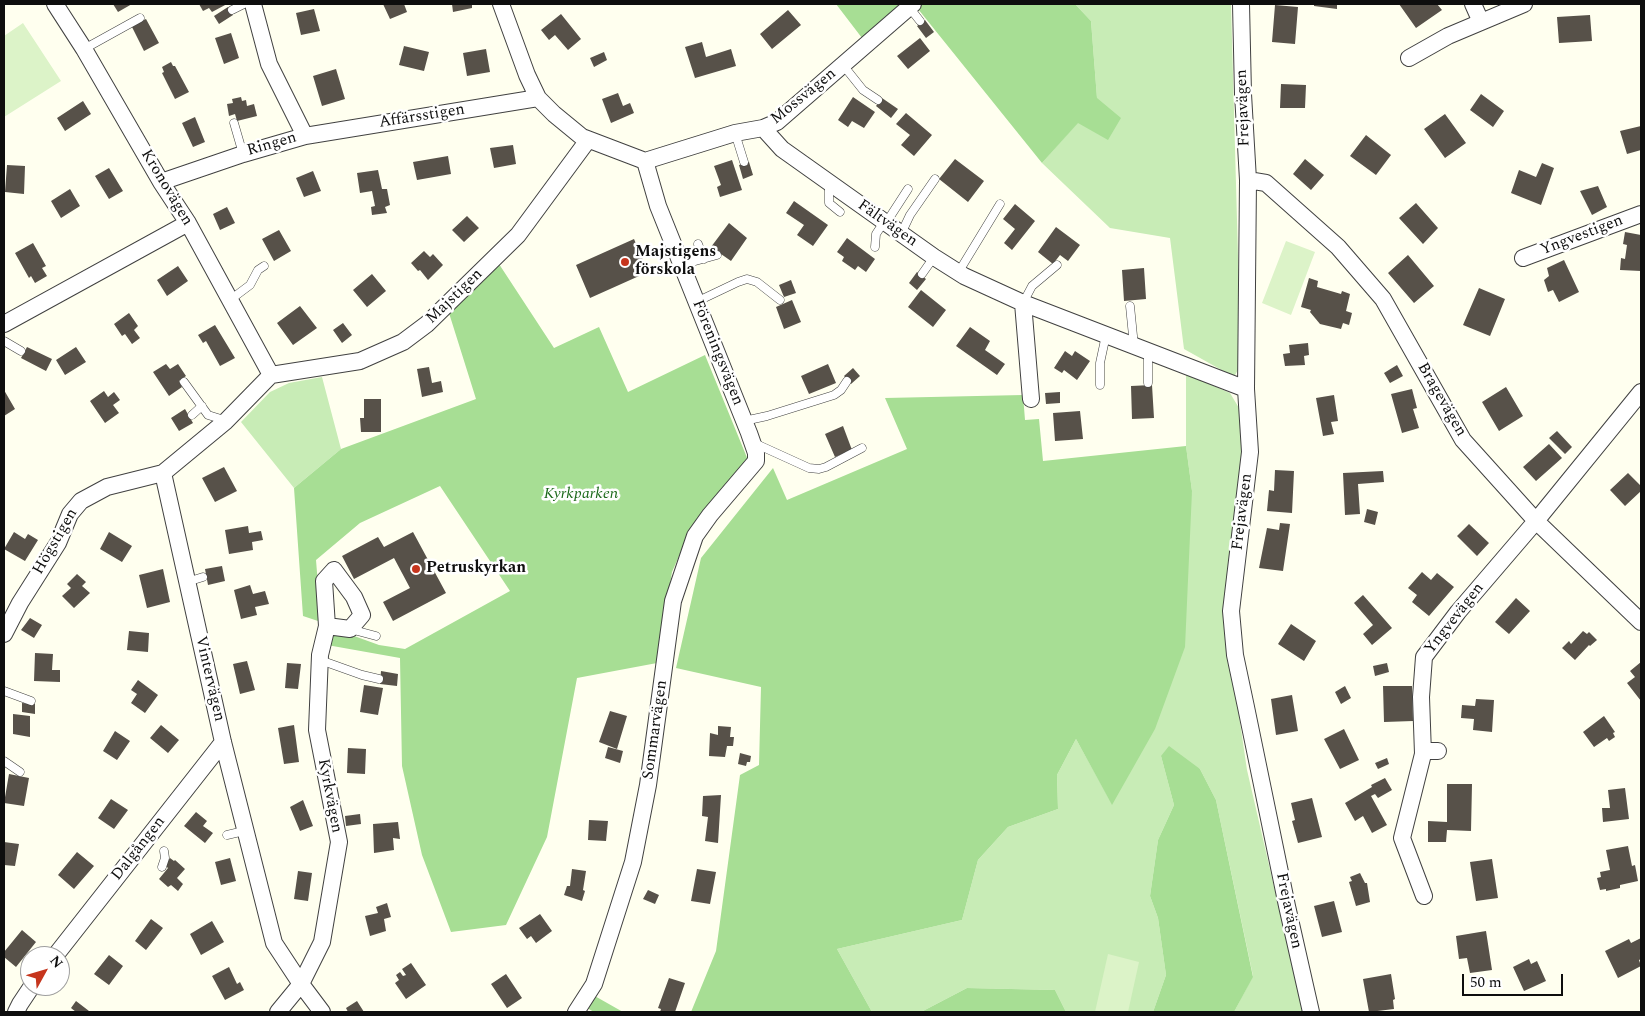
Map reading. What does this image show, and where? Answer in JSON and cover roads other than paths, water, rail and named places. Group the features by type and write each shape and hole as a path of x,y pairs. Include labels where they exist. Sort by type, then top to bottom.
{"street":[{"name":"Ringen","path":"161,182 243,154 305,136 269,64 253,4"},
{"path":"501,4 527,75 538,98 572,130 588,140 646,161"},
{"name":"Frejavägen","path":"1241,4 1243,94 1248,180 1246,390 1250,452 1231,611 1235,654 1286,906 1310,1012"},
{"path":"1473,4 1481,22"},
{"path":"1409,58 1448,36 1524,4"},
{"name":"Kronovägen","path":"57,5 161,182 188,223 271,375"},
{"name":"Mossvägen","path":"646,161 735,133 763,128 777,122 911,6"},
{"name":"Affärsstigen","path":"305,136 538,98"},
{"name":"Fältvägen","path":"763,128 782,149 829,184 958,273 1023,303 1246,390"},
{"name":"Majstigen","path":"271,375 360,361 403,342 447,306 518,235 588,140"},
{"name":"Föreningsvägen","path":"646,161 658,206 744,421 756,453 756,461"},
{"name":"Bragevägen","path":"1248,180 1266,183 1338,247 1383,299 1463,440 1536,521 1641,622"},
{"name":"Yngvestigen","path":"1522,258 1641,214"},
{"path":"4,324 188,223"},
{"path":"1023,303 1031,399"},
{"path":"163,473 226,421 271,375"},
{"name":"Yngvevägen","path":"1424,896 1402,838 1431,751 1421,697 1424,657 1458,612 1536,521 1641,392"},
{"name":"Sommarvägen","path":"576,1012 594,984 633,862 648,785 673,601 695,536 710,515 756,461"},
{"name":"Vintervägen","path":"163,473 223,742 274,943 322,1012"},
{"name":"Högstigen","path":"4,634 20,603 58,543 70,514 81,501 107,487 163,473"},
{"name":"Kyrkvägen","path":"278,1012 301,984 322,942 339,842 317,730 320,660 327,626 324,581 334,570 354,597 362,615 350,629"},
{"path":"327,626 350,629"},
{"name":"Dalgången","path":"63,946 223,742"},
{"path":"16,1012 25,996"}],"lane":[{"path":"232,10 244,4"},
{"path":"911,6 920,21"},
{"path":"84,48 140,18"},
{"path":"842,65 863,90 878,100"},
{"path":"234,123 243,154"},
{"path":"735,133 744,162"},
{"path":"901,234 910,215 935,179"},
{"path":"829,184 829,204 840,212"},
{"path":"875,247 876,234 908,189"},
{"path":"958,273 1000,204"},
{"path":"698,244 704,259"},
{"path":"681,265 717,255"},
{"path":"922,274 934,257"},
{"path":"230,300 250,286 258,270 264,266"},
{"path":"1023,303 1032,286 1057,266"},
{"path":"696,302 747,279 758,282 780,300"},
{"path":"1130,306 1148,383"},
{"path":"1100,385 1100,363 1106,335"},
{"path":"4,341 21,352"},
{"path":"744,421 767,416 834,395 841,390 847,381"},
{"path":"184,382 208,414 226,421"},
{"path":"192,415 202,406"},
{"path":"752,442 809,468 826,467 862,448"},
{"path":"187,582 203,577"},
{"path":"350,629 376,636"},
{"path":"320,660 379,679"},
{"path":"4,691 31,701"},
{"path":"4,761 20,772"},
{"path":"227,836 244,830"},
{"path":"162,867 165,858 164,852"}],"place":[{"name":"Majstigens förskola","path":"625,262"},
{"name":"Petruskyrkan","path":"416,569"}],"park label":[{"name":"Kyrkparken","path":"581,495"}]}
